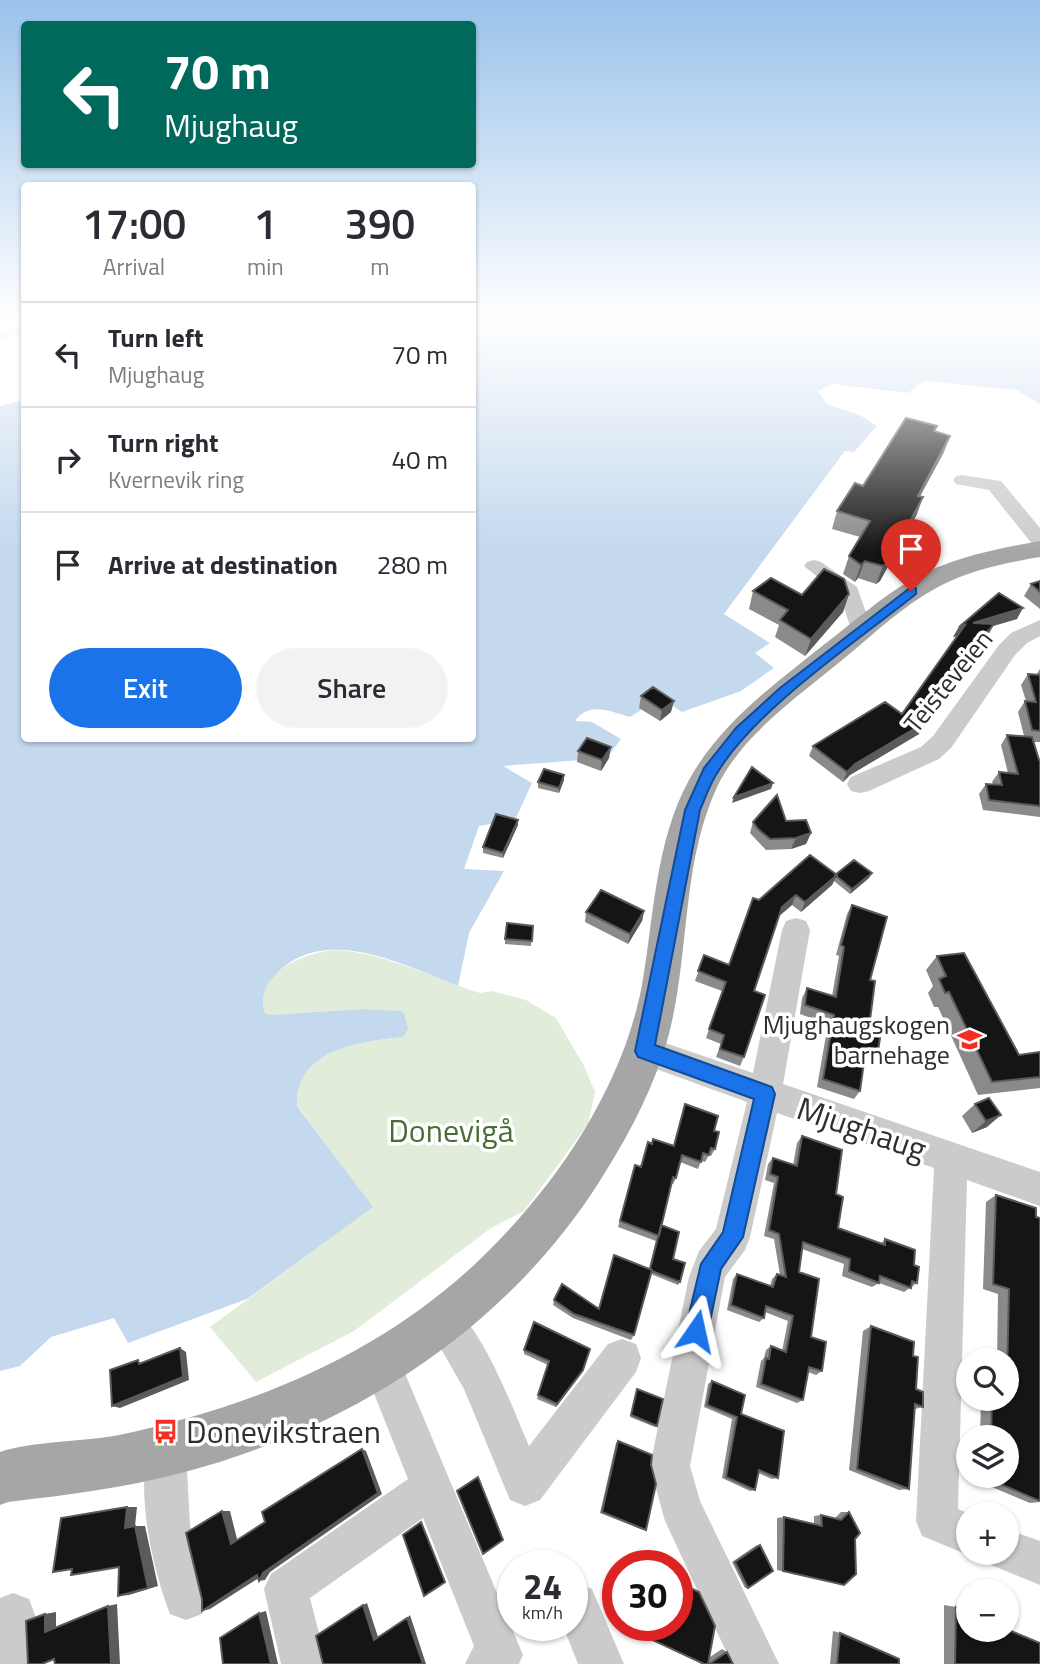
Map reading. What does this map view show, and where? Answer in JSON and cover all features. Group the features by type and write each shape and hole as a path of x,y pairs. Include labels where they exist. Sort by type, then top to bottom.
{"main road":[{"path":"0,1479 6,1476 67,1472 166,1451 252,1426 316,1400 382,1366 418,1342 492,1280 560,1203 585,1167 622,1104 645,1051 659,990 686,832 692,810 709,772 757,716 904,596 931,580 983,561 1040,549"}],"street":[{"path":"962,480 995,485 1040,541"},
{"path":"814,566 850,592 858,621 865,626"},
{"name":"Teisteveien","path":"860,784 930,753 942,742 1007,650 1019,638 1040,627"},
{"path":"757,1664 680,1506 670,1466 707,1277 712,1264 732,1237 765,1094 796,930"},
{"name":"Mjughaug","path":"645,1051 1040,1189"},
{"path":"951,1159 952,1527"},
{"path":"444,1321 478,1375 525,1485 622,1358"},
{"path":"382,1366 500,1655 488,1664"},
{"path":"166,1451 164,1479 175,1565 186,1598"},
{"path":"304,1664 286,1589 432,1487"},
{"path":"1019,1555 1040,1563"},
{"path":"13,1615 13,1664"},
{"path":"588,1633 601,1664"}],"green space":[{"name":"Donevigå","path":"334,950 372,955 480,993 492,991 526,1000 556,1018 584,1066 595,1092 588,1124 524,1211 491,1228 354,1331 256,1382 210,1327 372,1207 297,1105 299,1086 307,1071 318,1060 333,1052 368,1042 403,1037 359,1009 270,1015 265,1013 263,999 266,987 273,977 295,961"}],"water":[{"path":"476,397 822,397 827,404 860,415 878,425 854,453 845,451 725,613 770,643 755,653 774,668 741,691 682,712 660,698 630,717 600,709 587,711 575,721 592,722 621,739 607,758 503,766 532,783 515,820 479,826 464,869 504,871 469,933 458,986 390,960 341,950 318,951 296,959 269,983 263,997 265,1013 270,1015 360,1009 404,1013 408,1029 403,1037 368,1042 333,1052 318,1060 299,1087 297,1106 373,1207 247,1299 128,1343 114,1318 51,1337 20,1366 0,1371 0,406 21,401 21,742 476,742"},
{"path":"1028,397 1040,397 1040,404"}],"pier":[{"path":"822,397 862,412 881,426 856,455 846,455 729,613 772,640 770,643 724,614 845,451 854,452 877,426 860,415 827,404"}],"building":[{"path":"906,418 937,426 934,431 950,436 918,496 923,497 887,564 883,566 865,561 861,565 849,556 870,521 837,511 855,483 863,486"},
{"path":"824,569 844,579 849,594 811,639 780,620 788,610 753,591 771,578 802,595"},
{"path":"1040,581 1040,592 1031,584"},
{"path":"999,593 1023,608 973,623 994,624 976,645 958,677 924,723 855,764 847,772 813,746 885,702 902,714 965,625 959,627"},
{"path":"1028,674 1040,675 1040,731 1032,730 1025,701 1036,702"},
{"path":"653,687 674,701 662,710 641,696"},
{"path":"1007,735 1032,737 1040,760 1040,806 989,800 986,784 1002,785 999,772 1018,774"},
{"path":"587,738 611,747 602,760 578,751"},
{"path":"752,767 773,783 734,797"},
{"path":"544,769 564,775 559,788 538,782"},
{"path":"777,795 786,821 806,820 811,833 796,838 770,839 758,829 753,822"},
{"path":"496,814 518,820 503,853 483,847"},
{"path":"810,855 837,875 805,902 796,895 782,907 754,991 765,995 744,1057 720,1049 724,1035 709,1029 726,982 698,971 704,955 729,965 753,898 759,900"},
{"path":"854,860 872,873 852,889 835,875"},
{"path":"601,890 644,911 630,934 586,912"},
{"path":"852,905 887,917 870,980 875,981 869,1028 881,1032 878,1051 866,1048 860,1091 823,1079 834,1015 805,1005 807,988 836,997 844,947 841,945"},
{"path":"507,923 533,926 532,941 505,939"},
{"path":"964,953 1019,1055 1040,1052 1040,1077 992,1082 949,992 945,993 939,979 946,976 937,956"},
{"path":"989,1098 1001,1115 986,1121 975,1104"},
{"path":"685,1104 718,1116 714,1131 719,1132 715,1149 711,1148 709,1155 703,1153 701,1162 682,1155 676,1178 673,1177 659,1236 620,1221 635,1165 641,1167 648,1142 652,1144 653,1139 674,1146"},
{"path":"802,1136 842,1150 836,1194 843,1197 838,1228 885,1245 885,1239 915,1250 914,1265 919,1267 917,1283 912,1281 911,1288 880,1276 879,1283 849,1271 850,1259 803,1242 799,1272 819,1279 811,1337 826,1342 822,1371 809,1367 803,1400 761,1384 771,1346 786,1352 793,1316 766,1306 764,1318 731,1305 737,1274 773,1287 777,1274 786,1277 779,1234 769,1230 778,1177 770,1174 773,1158 797,1166"},
{"path":"996,1195 1036,1208 1036,1217 1040,1218 1040,1501 1009,1488 1019,1488 1019,1425 991,1425 992,1411 1019,1411 1019,1348 1008,1348 1009,1289 993,1284"},
{"path":"661,1225 679,1232 673,1259 685,1263 680,1282 650,1269"},
{"path":"614,1255 652,1270 634,1335 574,1314 554,1300 562,1284 599,1309"},
{"path":"534,1322 590,1349 583,1370 557,1404 538,1395 549,1361 524,1350"},
{"path":"871,1326 914,1342 913,1356 918,1357 916,1389 923,1392 923,1407 915,1404 909,1489 857,1469"},
{"path":"180,1348 183,1377 112,1406 110,1370 138,1360 139,1364"},
{"path":"712,1381 745,1395 741,1414 784,1431 778,1478 759,1470 755,1490 726,1477 737,1417 707,1405"},
{"path":"637,1389 663,1399 657,1426 631,1415"},
{"path":"618,1441 652,1455 651,1465 656,1484 646,1530 602,1512"},
{"path":"362,1449 378,1493 263,1573 259,1581 257,1575 202,1611 202,1599 186,1533 222,1511 231,1544 265,1522 262,1512"},
{"path":"478,1477 503,1540 483,1554 457,1491"},
{"path":"127,1507 125,1528 135,1526 148,1588 118,1596 119,1567 71,1575 72,1569 53,1572 61,1518"},
{"path":"849,1512 860,1533 855,1539 856,1574 844,1585 783,1571 784,1517 822,1526 821,1515 841,1520"},
{"path":"421,1522 445,1582 424,1596 403,1535"},
{"path":"760,1545 773,1571 748,1588 735,1562"},
{"path":"693,1589 699,1592 715,1626 708,1664 655,1641 693,1641"},
{"path":"363,1605 374,1640 407,1618 423,1664 323,1664 316,1636"},
{"path":"108,1606 111,1664 55,1664 54,1659 42,1664 28,1664 26,1621 45,1614 45,1632"},
{"path":"956,1607 956,1642 1019,1642 1019,1634 1040,1643 1040,1664 955,1664"},
{"path":"259,1613 271,1664 223,1664 220,1638"},
{"path":"840,1633 899,1659 899,1664 837,1664"},
{"path":"727,1652 733,1664 709,1664"}],"place":[{"name":"Mjughaugskogen barnehage","path":"970,1039"},
{"name":"Donevikstraen","path":"166,1431"}],"route":[{"path":"696,1331 707,1277 712,1264 732,1237 765,1094 645,1051 692,810 709,772 741,732 785,691 911,591"}]}
